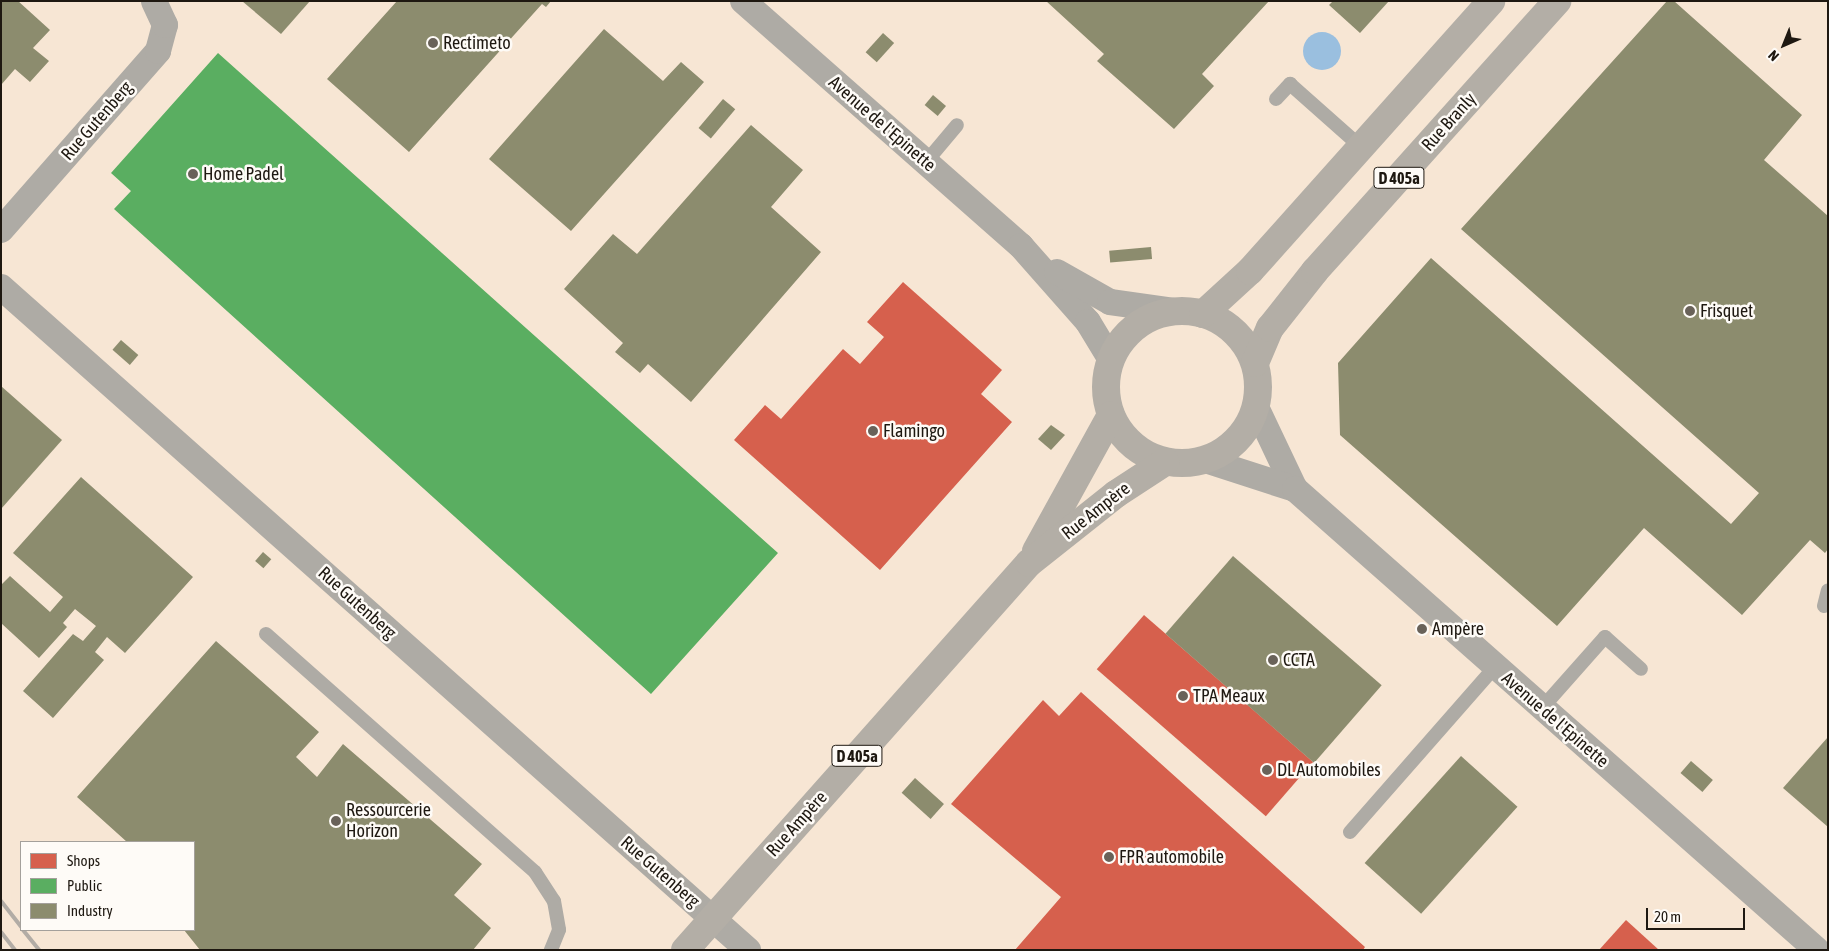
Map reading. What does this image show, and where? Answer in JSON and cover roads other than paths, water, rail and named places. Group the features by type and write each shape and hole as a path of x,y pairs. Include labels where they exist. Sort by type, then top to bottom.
{"main road":[{"name":"D 405a","path":"1203,314 1250,271 1491,1"},
{"name":"Rue Branly","path":"1255,363 1270,328 1316,271 1557,1"},
{"path":"1175,311 1203,314 1231,330 1255,363 1259,383 1256,407 1239,438 1205,460 1165,462 1143,452 1124,436 1111,415 1106,397 1111,360 1136,326 1175,311"},
{"name":"Rue Ampère","path":"1029,563 1111,415"},
{"name":"Rue Ampère","path":"685,950 1029,563 1116,494 1165,462"}],"street":[{"name":"Rue Gutenberg","path":"1,230 158,51 165,25 154,1"},
{"name":"Avenue de l'Epinette","path":"743,1 1021,246 1080,288 1110,302 1175,311"},
{"name":"Avenue de l'Epinette","path":"1021,246 1088,322 1111,360"},
{"name":"Rue Gutenberg","path":"1,287 748,950"},
{"name":"Avenue de l'Epinette","path":"1256,407 1295,489 1817,950"},
{"name":"Avenue de l'Epinette","path":"1205,460 1295,489"}],"lane":[{"path":"1276,99 1290,84 1361,147"},
{"path":"926,162 958,125"},
{"path":"1824,606 1828,590"},
{"path":"266,634 535,872 554,901 559,930 551,950"},
{"path":"1542,708 1605,637 1641,670"},
{"path":"1350,832 1495,667"}],"water":[{"path":"1322,32 1336,37 1341,51 1336,65 1322,70 1308,65 1303,51 1308,37"}],"railway":[{"path":"1,901 20,926"},
{"path":"24,931 39,950"},
{"path":"1,932 15,950"}],"place":[{"name":"Rectimeto","path":"433,43"},
{"name":"Home Padel","path":"193,174"},
{"name":"Frisquet","path":"1690,311"},
{"name":"Flamingo","path":"873,431"},
{"name":"Ampère","path":"1422,629"},
{"name":"CCTA","path":"1273,660"},
{"name":"TPA Meaux","path":"1183,696"},
{"name":"DL Automobiles","path":"1267,770"},
{"name":"Ressourcerie Horizon","path":"336,821"},
{"name":"FPR automobile","path":"1109,857"}]}
